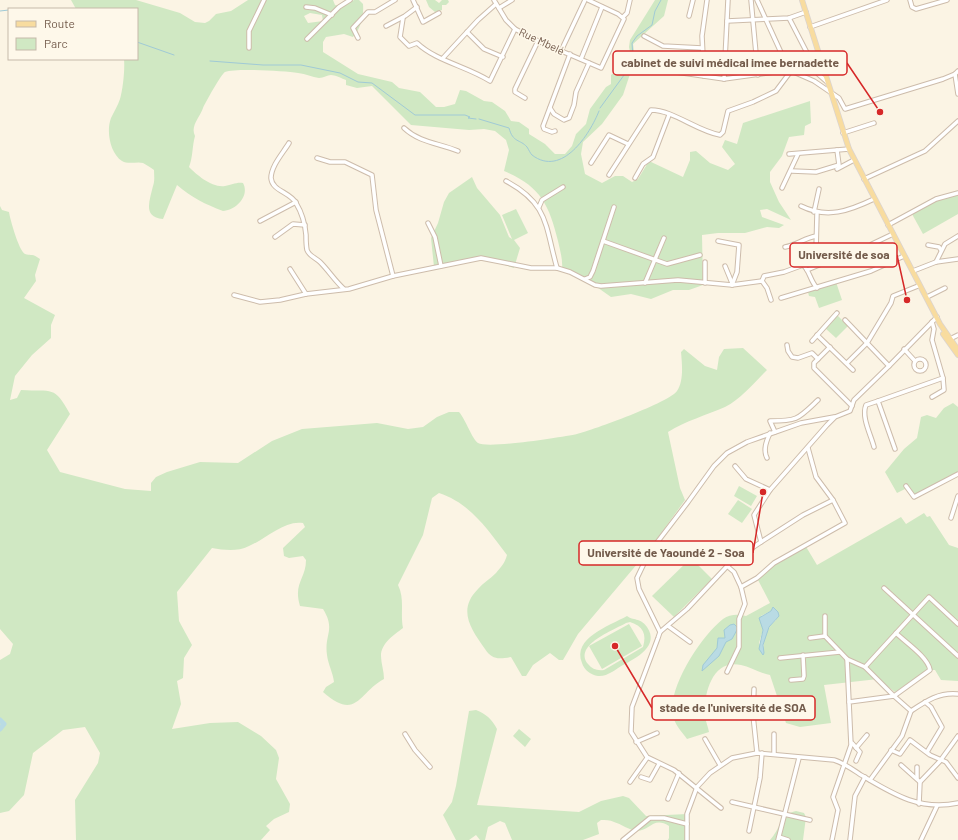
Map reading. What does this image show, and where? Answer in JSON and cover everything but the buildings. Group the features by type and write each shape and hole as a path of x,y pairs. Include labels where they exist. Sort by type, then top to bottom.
{"main road":[{"path":"802,0 830,94 849,149 904,256 927,297 934,319 958,350"},
{"path":"910,266 934,319 958,355"}],"street":[{"path":"249,48 249,31 264,0"},
{"path":"307,39 350,0"},
{"path":"358,38 354,28 368,12 375,12 395,0"},
{"name":"Rue Mbelé","path":"494,0 506,20 515,29 538,41 601,68 618,35 624,20 623,17"},
{"path":"443,58 467,32 498,6 512,0"},
{"path":"561,51 585,0"},
{"path":"588,0 623,17 627,12 630,0"},
{"path":"689,16 693,0"},
{"path":"704,76 702,48 707,0"},
{"path":"724,79 728,0"},
{"path":"751,0 758,75"},
{"path":"757,0 790,71"},
{"path":"810,26 887,0"},
{"path":"910,0 912,7 916,9 947,0"},
{"path":"414,1 423,22 439,13"},
{"path":"306,7 314,8 332,15"},
{"path":"386,26 403,18 417,7"},
{"path":"581,59 602,7"},
{"path":"727,21 752,21 789,18 806,12"},
{"path":"403,18 400,37 409,46 417,43 433,56 443,58 476,72 490,80 503,57 515,29"},
{"path":"789,18 818,74 827,82"},
{"path":"467,32 484,49 503,57"},
{"path":"644,36 663,46 702,48"},
{"path":"525,98 515,92 515,89 538,41"},
{"path":"555,131 552,132 543,128 570,54"},
{"path":"550,108 554,114 564,120 569,118 574,105 576,92 589,63"},
{"path":"609,175 651,110 669,115 709,134 720,135 723,132 728,110 754,102 776,91 790,71"},
{"path":"676,72 724,79 790,71 814,81 830,94 839,98 845,109 880,99 957,72 958,94"},
{"path":"635,178 643,164 653,157 669,115"},
{"path":"864,179 925,151 958,121"},
{"path":"843,133 874,123"},
{"path":"404,128 412,136 426,142 458,151"},
{"path":"591,162 609,135 628,144"},
{"path":"290,145 274,168 271,175 272,182 275,188 288,194 296,202 305,225 308,252 320,261 329,275 344,289"},
{"path":"789,154 849,149"},
{"path":"792,171 816,172 838,165 837,150"},
{"path":"782,188 786,177 792,171 798,154"},
{"path":"317,158 330,162 345,162 373,177 376,210 393,276"},
{"path":"837,169 854,160"},
{"path":"506,181 535,201 539,207 545,221 557,268"},
{"path":"539,207 542,200 563,187"},
{"path":"816,251 815,213 819,189"},
{"path":"888,225 936,199 958,193"},
{"path":"801,206 815,213 846,211 874,199"},
{"path":"260,221 296,202"},
{"path":"584,279 590,277 593,271 614,207"},
{"path":"428,223 435,237 441,266"},
{"path":"275,237 293,224 305,225"},
{"path":"872,244 893,234"},
{"path":"785,247 795,245 808,238 816,236"},
{"path":"936,262 945,244 958,236"},
{"path":"645,283 654,258 664,238"},
{"path":"603,240 667,264 700,255"},
{"path":"718,241 739,245 737,272 732,284"},
{"path":"928,244 939,247 941,250"},
{"path":"807,270 843,256"},
{"path":"781,298 871,270 904,256"},
{"path":"234,295 260,302 280,300 306,294 344,289 393,276 481,258 531,268 557,268 600,286 678,280 732,284 762,281"},
{"path":"913,271 936,262 958,259"},
{"path":"705,283 706,262"},
{"path":"762,281 764,276 784,272 802,265 807,270 811,282 817,288"},
{"path":"725,266 732,284"},
{"path":"290,269 306,294"},
{"path":"762,281 766,286 771,300"},
{"path":"847,363 867,343 891,303 893,296 918,286"},
{"path":"927,297 945,288"},
{"path":"812,341 838,313"},
{"path":"660,632 637,582 639,569 644,560 719,461 739,446 775,432 801,423 835,417 850,411 854,400 890,366 934,319"},
{"path":"932,397 944,390 943,378 932,340 934,319"},
{"path":"845,320 890,366"},
{"path":"950,339 958,334"},
{"path":"817,335 854,370"},
{"path":"787,345 788,351 792,357 798,358 812,353 818,359"},
{"path":"830,347 814,363 814,368 852,406"},
{"path":"904,350 915,361"},
{"path":"874,448 865,418 864,409 866,405 943,378"},
{"path":"775,432 770,421 794,420 800,417 818,400"},
{"path":"878,401 895,449"},
{"path":"761,542 754,515 770,490 835,417"},
{"path":"767,458 764,452 770,434"},
{"path":"741,587 757,578 774,563 845,524 833,500 816,477 808,448"},
{"path":"735,466 746,478 770,490"},
{"path":"906,486 914,497 958,474"},
{"path":"951,518 958,496"},
{"path":"721,808 679,773 648,758 636,742 631,727 632,710 660,632 668,626 736,558 803,515 833,500"},
{"path":"727,566 734,572 741,587 745,604 739,619 739,647 727,672"},
{"path":"884,588 958,656"},
{"path":"865,667 929,597 958,624"},
{"path":"825,616 825,636 847,659 865,667 894,696 912,711"},
{"path":"668,626 690,642"},
{"path":"849,702 894,696 930,670 928,663 923,657 896,633"},
{"path":"810,638 825,636"},
{"path":"780,658 840,652"},
{"path":"791,680 802,679 804,676 803,655"},
{"path":"832,840 838,810 833,797 852,743 847,659"},
{"path":"754,690 757,753"},
{"path":"870,780 902,736 912,711 925,702 945,693 958,694"},
{"path":"925,702 931,708 942,727 926,752"},
{"path":"636,742 657,733"},
{"path":"405,734 415,750 430,767"},
{"path":"774,734 774,754"},
{"path":"856,748 867,735"},
{"path":"902,736 940,761 946,762 958,778"},
{"path":"918,780 940,761 958,736"},
{"path":"705,739 720,765"},
{"path":"891,750 900,754 910,740"},
{"path":"852,743 860,752 856,761"},
{"path":"687,840 687,814 697,787 720,765 732,758 757,753 834,760 844,763 870,780 919,804 937,806 958,803"},
{"path":"750,831 753,807 760,778 762,753"},
{"path":"630,782 648,758"},
{"path":"788,840 778,839 799,758"},
{"path":"641,777 650,780 659,764"},
{"path":"901,765 918,780"},
{"path":"917,767 919,804"},
{"path":"668,799 679,773"},
{"path":"850,840 856,796 865,777"},
{"path":"732,802 810,820"},
{"path":"921,840 937,806"},
{"path":"623,840 650,818 664,818 687,824"}],"green space":[{"path":"71,0 136,0 180,13 195,22 205,23 216,14 231,11 248,0 333,0 335,5 342,7 354,0 359,0 363,4 363,13 360,26 356,33 353,37 344,34 326,37 323,42 323,52 358,74 392,82 399,88 420,92 436,107 444,107 455,104 460,90 466,91 484,101 492,102 505,111 511,121 519,122 529,129 529,134 545,144 555,154 565,154 572,146 576,134 586,124 590,109 606,87 611,84 611,75 631,57 629,47 630,40 655,0 668,0 664,16 633,44 635,59 623,95 602,124 583,142 581,154 585,174 602,183 615,176 623,176 632,182 638,179 649,161 683,177 690,160 690,152 696,151 710,163 728,170 735,164 722,147 725,140 737,144 743,123 810,101 811,123 805,126 804,135 789,137 782,156 770,172 770,182 779,202 791,220 767,209 760,210 762,217 784,225 779,228 767,227 745,233 718,233 702,235 703,285 689,290 673,290 651,299 631,294 611,297 577,273 562,269 562,259 551,217 535,190 526,183 504,171 509,150 506,140 495,131 484,129 469,130 411,125 372,86 357,88 346,85 346,80 330,75 319,78 292,72 250,70 225,72 207,100 195,125 195,136 189,167 200,177 215,185 225,186 243,183 245,193 237,205 223,211 188,194 177,185 163,219 156,218 152,215 149,207 154,182 154,170 143,163 127,163 122,161 115,153 110,141 109,129 111,118 119,101 124,73 124,60 138,60 138,8 75,8","holes":["310,13 322,15 323,21 308,23 304,16"]},
{"path":"426,0 435,0 439,3 442,0 448,0 449,2 446,5 442,5 442,10 435,12 429,7"},
{"path":"472,177 477,188 500,215 509,237 512,239 502,215 516,209 528,233 514,240 520,248 514,268 482,258 434,267 431,238 438,223 444,202 449,193"},
{"path":"958,193 958,214 923,234 912,214 936,199"},
{"path":"0,206 2,210 9,212 15,234 23,252 25,254 34,255 40,259 35,275 36,281 24,298 55,315 51,325 51,338 32,355 15,376 10,400 17,398 21,390 46,391 56,394 70,414 47,450 60,472 125,489 151,491 151,483 156,477 200,462 238,463 272,441 302,429 377,423 408,429 423,427 437,417 449,412 459,412 471,434 478,443 496,445 557,438 577,434 630,415 661,402 671,396 677,391 681,382 681,352 684,349 705,366 717,370 719,357 724,349 743,348 767,370 731,404 689,421 668,432 680,488 685,500 649,550 578,634 563,660 559,660 550,653 533,665 526,676 522,676 511,657 496,658 490,655 475,634 468,619 468,604 472,597 480,587 496,573 504,563 507,555 478,518 460,503 439,493 432,498 423,535 398,585 402,601 403,628 383,647 381,659 384,679 357,702 351,704 343,704 334,701 323,692 326,687 334,682 328,662 326,648 329,622 323,609 300,606 298,592 306,560 303,556 289,558 284,556 283,548 305,527 303,523 289,524 244,548 230,550 212,548 177,592 179,621 192,645 184,658 183,678 177,681 181,704 172,729 210,723 238,722 261,736 276,750 279,758 276,779 290,804 289,812 274,819 266,826 270,830 261,840 76,840 75,800 98,763 100,753 85,727 63,730 33,753 24,795 9,811 0,813 0,660 10,654 13,644 0,629"},
{"path":"836,282 842,300 819,308 815,297 809,296 808,292"},
{"path":"837,315 848,326 836,338 825,328"},
{"path":"953,403 958,407 958,474 914,497 906,487 897,493 885,472 904,449 917,438 921,417 927,415 936,418 944,408"},
{"path":"739,486 757,496 751,506 734,496"},
{"path":"738,500 752,509 742,523 728,514"},
{"path":"924,513 927,517 930,516 949,545 958,548 958,681 941,680 935,670 928,670 895,692 878,679 824,685 831,723 800,727 786,723 770,675 741,665 731,664 723,667 716,673 711,680 708,689 705,717 709,732 687,739 677,725 673,715 675,691 681,677 696,649 705,637 723,619 734,615 746,616 770,603 757,578 764,571 805,545 817,565 901,517 906,524","holes":["771,611 776,620 770,626 766,635 764,653 759,643 763,630 761,616"]},
{"path":"691,558 712,579 674,617 652,596"},
{"path":"627,616 639,620 647,627 651,640 649,646 640,655 608,674 598,676 590,673 584,668 582,663 580,654 582,647 594,634","holes":["630,622 643,631 643,647 604,670 597,670 588,664 585,657 586,651 590,645 605,634 626,623"]},
{"path":"629,624 642,646 602,669 589,646"},
{"path":"476,710 488,717 497,729 477,805 579,812 601,801 623,796 629,798 646,816 687,814 687,840 668,840 669,826 664,823 655,823 645,829 637,831 611,821 601,820 597,823 599,834 583,840 512,840 505,823 500,821 488,827 485,840 480,840 476,835 469,840 456,840 443,815 452,802 456,786 469,711"},
{"path":"519,729 531,739 525,747 513,736"},
{"path":"796,811 804,813 806,817 803,840 770,840 783,819 787,815"}],"water":[{"path":"773,607 778,612 779,616 769,627 763,645 763,655 759,649 763,630 759,618 771,611"},
{"path":"734,624 738,628 732,639 726,642 719,656 702,671 703,665 717,648 718,638 725,638 724,630 730,625"}],"waterway":[{"path":"600,108 627,71 633,58 632,43 637,36 652,25 655,11 661,0"},
{"path":"0,11 8,10"},
{"path":"138,42 174,55"},
{"path":"210,61 263,65 301,65 340,73 358,82 372,83 415,115 465,115 470,117 468,118 476,119"},
{"path":"479,119 509,128 513,136 527,147 532,155 543,161 554,161 564,157 582,141 599,111"},
{"path":"0,720 4,724 0,729"}],"place":[{"name":"cabinet de suivi médical imee bernadette","path":"880,112"},
{"name":"Université de soa","path":"907,300"},
{"name":"Université de Yaoundé 2 - Soa","path":"763,492"},
{"name":"stade de l'université de SOA","path":"615,646"}]}
